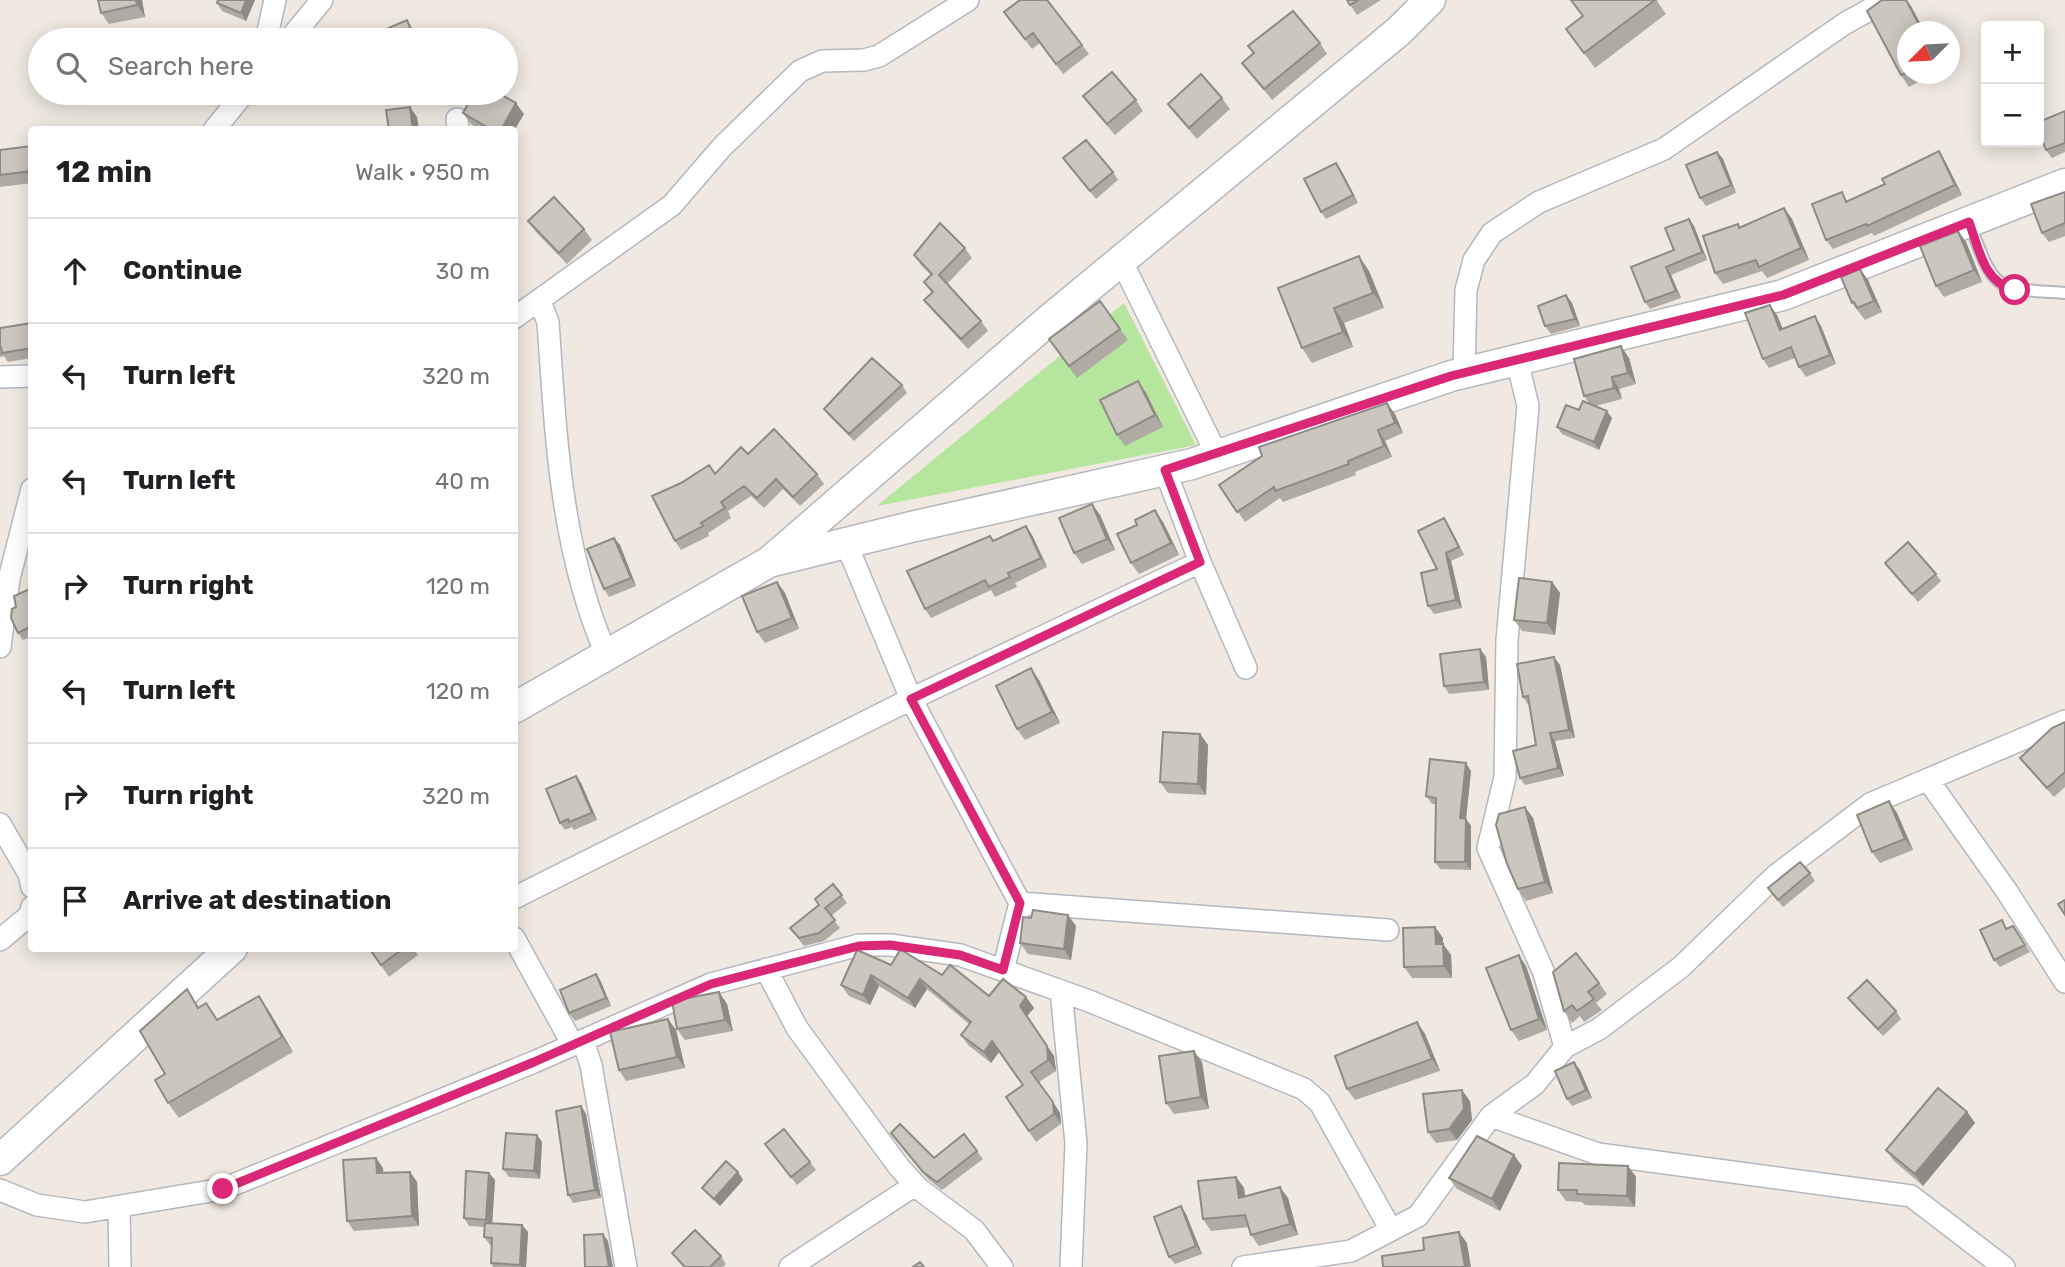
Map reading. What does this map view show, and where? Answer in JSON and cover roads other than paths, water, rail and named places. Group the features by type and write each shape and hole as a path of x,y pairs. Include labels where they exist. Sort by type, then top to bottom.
{"street":[{"path":"269,28 275,0"},
{"path":"299,28 322,0"},
{"path":"518,316 672,205 722,148 800,71 822,61 854,61 879,56 968,0"},
{"path":"518,707 769,562 1121,260 1399,31 1430,0"},
{"path":"1464,373 1466,290 1474,260 1492,233 1539,201 1664,149 1844,24 1886,0"},
{"path":"217,126 234,105"},
{"path":"769,562 1165,470 1464,373 1783,295 2065,184"},
{"path":"1121,260 1217,455"},
{"path":"540,302 548,321 557,457 566,519 582,590 607,656"},
{"path":"1517,360 1528,407 1507,640 1504,777 1488,848 1544,973 1564,1047"},
{"path":"0,377 28,376"},
{"path":"1165,470 1200,562 1247,668"},
{"path":"0,647 9,579 28,505"},
{"path":"846,542 911,699 1020,903 1003,970"},
{"path":"518,896 911,699 1200,562"},
{"path":"1243,1267 1351,1251 1418,1216 1491,1116 1535,1084 1564,1047 1599,1029 1681,967 1775,876 1870,804 2065,720"},
{"path":"1927,780 2006,890 2065,982"},
{"path":"0,824 28,872"},
{"path":"1020,903 1388,930"},
{"path":"0,940 28,917"},
{"path":"518,945 592,1065 626,1267"},
{"path":"0,1190 37,1205 85,1213 223,1189 578,1043 711,984 859,946 890,945 960,955 1061,991 1304,1089 1320,1102 1391,1230"},
{"path":"0,1160 228,952"},
{"path":"766,969 797,1028 915,1185 974,1230 1002,1267"},
{"path":"1061,991 1076,1143 1071,1267"},
{"path":"1491,1116 1598,1154 1911,1196 2004,1267"},
{"path":"790,1267 915,1185"},
{"path":"119,1207 120,1267"}],"lane":[{"path":"1969,222 1988,273 2000,285 2015,290 2065,293"}]}
